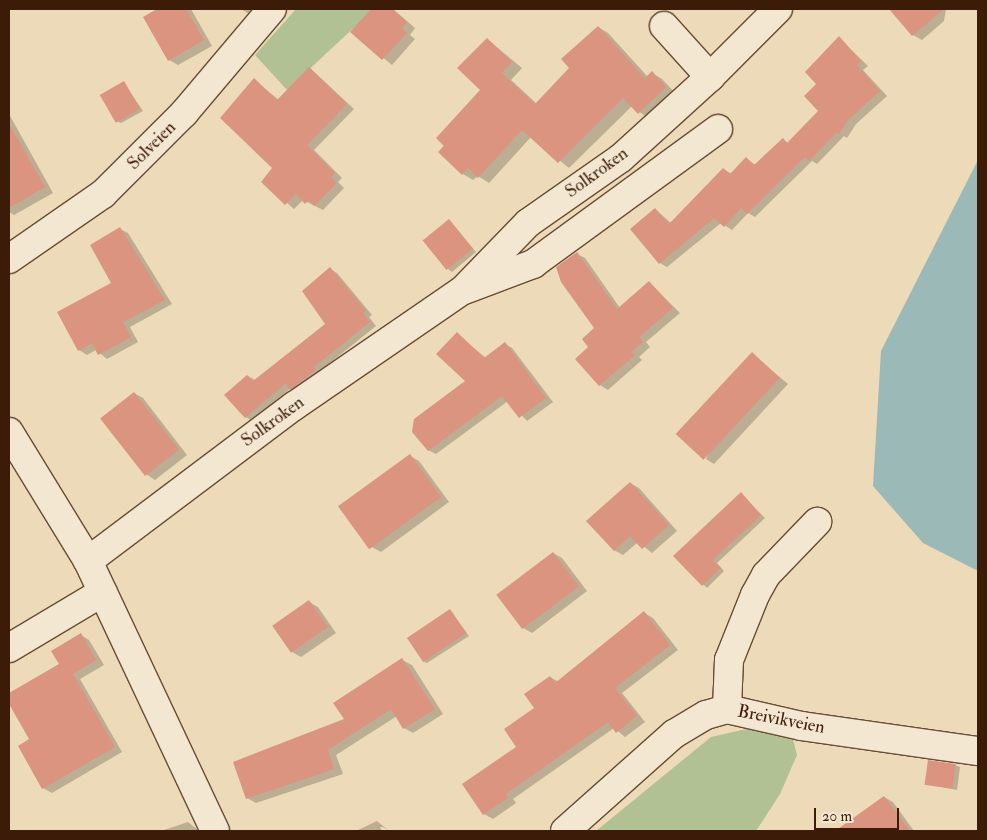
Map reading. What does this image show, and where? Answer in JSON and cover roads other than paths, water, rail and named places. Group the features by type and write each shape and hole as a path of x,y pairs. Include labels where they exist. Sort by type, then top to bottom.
{"street":[{"name":"Solveien","path":"9,259 103,194 184,113 272,9"},
{"name":"Solkroken","path":"88,561 294,406 463,290 528,223 621,158 710,77 778,9"},
{"path":"664,26 710,77"},
{"name":"Solkroken","path":"463,290 533,264 718,129"},
{"path":"9,432 88,561 215,831"},
{"path":"727,709 729,660 755,595 766,575 817,522"},
{"path":"9,648 103,592"},
{"name":"Breivikveien","path":"565,831 674,734 706,715 727,709 802,726 978,751"}],"water":[{"path":"978,160 978,571 923,543 873,486 881,351"}]}
